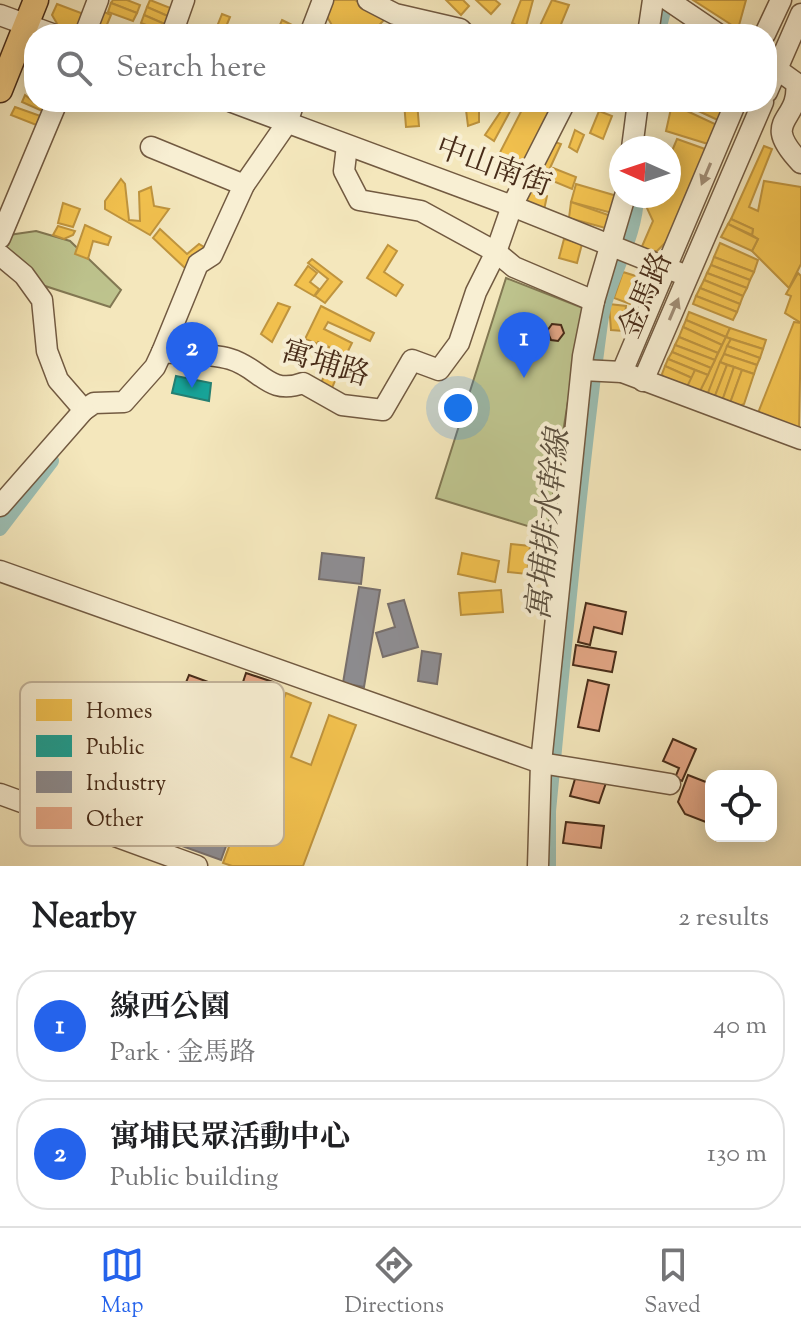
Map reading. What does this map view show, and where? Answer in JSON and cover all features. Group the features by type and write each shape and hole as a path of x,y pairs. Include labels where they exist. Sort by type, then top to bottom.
{"main road":[{"path":"0,45 14,14 36,0"},
{"path":"0,90 14,14"}],"street":[{"path":"89,24 98,0"},
{"path":"176,24 184,0"},
{"path":"314,24 323,0"},
{"path":"368,0 395,14 438,24"},
{"path":"770,24 781,0"},
{"path":"653,24 665,1 702,24"},
{"path":"14,14 33,24"},
{"path":"777,56 801,14"},
{"path":"777,69 796,83 796,100 781,128 783,140 801,163"},
{"path":"0,238 53,112"},
{"name":"中山南街","path":"258,112 512,206 687,276"},
{"path":"0,506 84,410 94,403 124,402 155,367 198,264 212,255 244,185 287,123 291,112"},
{"name":"寓埔路","path":"162,352 228,358 249,367 273,385 287,389 303,383 342,405 383,410 412,360 439,370 459,343 476,292 496,252 512,206 560,112"},
{"path":"634,136 637,112"},
{"name":"金馬路","path":"613,372 667,267 732,112"},
{"name":"金馬路","path":"643,381 759,112"},
{"path":"347,146 344,171 359,200 421,211 496,252 514,267 594,301"},
{"path":"151,147 244,185"},
{"path":"538,866 541,763 582,370 594,301 622,208"},
{"path":"0,255 24,275 42,300 47,351 58,380 84,410"},
{"path":"582,370 613,372 643,381 801,439"},
{"path":"0,571 541,763 670,784"},
{"path":"0,794 20,801"},
{"path":"142,846 197,866"}],"green space":[{"path":"36,231 70,241 121,290 110,307 42,285 5,248 9,235"},
{"path":"506,278 583,308 547,532 436,498"}],"building: Homes":[{"path":"113,0 127,0 140,5 137,13 111,3"},
{"path":"150,0 173,9 170,17 147,7"},
{"path":"330,0 355,0 384,20 380,24 331,24 322,8"},
{"path":"446,0 463,0 469,6 461,15"},
{"path":"476,0 495,0 500,4 491,14"},
{"path":"521,0 533,0 527,24 512,23"},
{"path":"552,0 569,5 561,24 541,24"},
{"path":"693,0 746,0 739,24 730,24"},
{"path":"111,3 137,13 133,21 108,12"},
{"path":"57,4 89,16 85,24 57,24 52,15"},
{"path":"147,7 170,17 165,24 144,15"},
{"path":"102,11 111,15 107,24 97,24"},
{"path":"222,14 230,17 227,24 218,24"},
{"path":"144,15 165,24 144,24 141,23"},
{"path":"15,107 49,119 44,128 11,115"},
{"path":"405,112 418,112 419,126 406,127"},
{"path":"466,112 479,112 479,122 468,126"},
{"path":"500,112 510,112 494,141 485,135"},
{"path":"521,112 559,112 529,184 494,164"},
{"path":"599,112 612,116 603,139 590,133"},
{"path":"670,112 689,112 717,125 708,144 666,131"},
{"path":"701,112 723,112 720,121"},
{"path":"575,130 584,135 577,152 569,147"},
{"path":"549,140 561,144 544,181 531,178"},
{"path":"681,140 705,149 675,233 657,251 640,251 653,221 647,208 681,208"},
{"path":"764,146 772,149 749,207 758,211 764,181 801,187 801,264 789,288 752,251 758,239 752,235 753,229 731,219"},
{"path":"553,168 576,177 572,189 548,179"},
{"path":"121,179 125,184 129,220 140,221 139,192 151,187 154,206 169,209 150,235 105,209 105,201"},
{"path":"576,184 609,194 609,208 613,208 612,213 571,202"},
{"path":"528,187 547,196 544,210 521,198"},
{"path":"571,202 611,216 609,229 569,218"},
{"path":"63,203 80,209 73,227 58,223"},
{"path":"731,219 753,229 752,235 728,224"},
{"path":"728,224 758,239 752,251 721,237"},
{"path":"85,225 111,237 108,245 93,241 88,259 75,254"},
{"path":"58,226 75,231 64,239 53,235"},
{"path":"160,229 187,254 199,244 204,247 186,269 153,238"},
{"path":"564,239 582,244 577,263 559,258"},
{"path":"720,243 758,260 754,272 714,257"},
{"path":"388,245 397,251 384,272 403,285 396,296 367,278"},
{"path":"714,257 754,272 750,280 711,265"},
{"path":"312,259 342,282 325,303 315,296 328,279 308,263"},
{"path":"711,265 750,280 747,288 707,273"},
{"path":"308,266 317,273 310,282 319,289 314,296 295,285"},
{"path":"623,272 639,277 630,304 614,298"},
{"path":"707,273 747,288 743,296 704,280"},
{"path":"798,273 801,276 801,323 785,313 791,296 786,294"},
{"path":"704,280 743,296 740,304 700,288"},
{"path":"700,288 740,304 737,312 696,296"},
{"path":"696,296 737,312 733,320 693,304"},
{"path":"278,303 290,307 272,342 261,334"},
{"path":"609,304 626,306 623,331 611,330"},
{"path":"321,306 374,333 370,341 328,322 324,329 352,343 346,355 305,339"},
{"path":"689,312 730,328 726,337 686,320"},
{"path":"686,320 726,337 722,345 683,327"},
{"path":"794,322 801,323 799,433 758,413"},
{"path":"683,327 722,345 718,353 679,337"},
{"path":"730,328 766,340 763,349 726,337"},
{"path":"679,337 718,353 715,360 675,345"},
{"path":"726,337 731,339 706,398 698,395"},
{"path":"731,339 763,349 760,358 727,346"},
{"path":"318,342 346,355 332,388 321,383 332,358 315,350"},
{"path":"675,345 715,360 711,368 672,352"},
{"path":"727,346 760,358 757,365 724,354"},
{"path":"672,352 711,368 708,375 668,359"},
{"path":"724,354 757,365 754,374 720,362"},
{"path":"668,359 695,370 692,378 665,366"},
{"path":"720,362 727,365 713,401 706,398"},
{"path":"727,365 734,367 721,404 713,401"},
{"path":"665,366 692,378 686,389 665,383 662,374"},
{"path":"734,367 742,370 729,406 721,404"},
{"path":"695,370 708,375 698,395 686,389"},
{"path":"742,370 754,374 744,404 735,408 729,406"},
{"path":"511,544 530,546 527,574 508,572"},
{"path":"462,553 499,561 495,582 458,574"},
{"path":"501,590 503,612 461,615 459,593"},
{"path":"286,693 311,703 291,757 311,765 329,715 356,725 303,866 232,866 223,863 229,846 284,846"}],"building: Public":[{"path":"176,376 211,383 209,401 172,393"}],"building: Industry":[{"path":"322,553 364,558 361,584 319,579"},
{"path":"359,587 380,590 364,687 343,683"},
{"path":"404,600 418,647 383,657 376,633 395,627 388,604"},
{"path":"422,651 441,654 437,684 418,681"},
{"path":"182,846 226,846 221,860"}],"building: Other":[{"path":"552,324 561,325 564,333 558,341 551,340 547,331"},
{"path":"586,603 626,612 622,634 594,627 590,645 578,642"},
{"path":"576,645 616,652 612,672 573,665"},
{"path":"246,673 273,682 243,682"},
{"path":"189,675 208,682 186,682"},
{"path":"588,680 609,685 599,731 578,727"},
{"path":"673,739 696,749 682,781 675,778 679,768 663,761"},
{"path":"577,772 607,780 599,803 570,796"},
{"path":"688,775 705,782 705,822 685,814 678,802"},
{"path":"566,822 604,826 601,848 563,843"}],"waterway":[{"name":"寓埔排水幹線","path":"661,24 667,0"},
{"name":"寓埔排水幹線","path":"549,866 549,811 579,506 601,323 609,291 632,229 636,208"},
{"path":"0,529 52,461"}],"place":[{"name":"線西公園","path":"524,378"},
{"name":"寓埔民眾活動中心","path":"192,388"}]}
